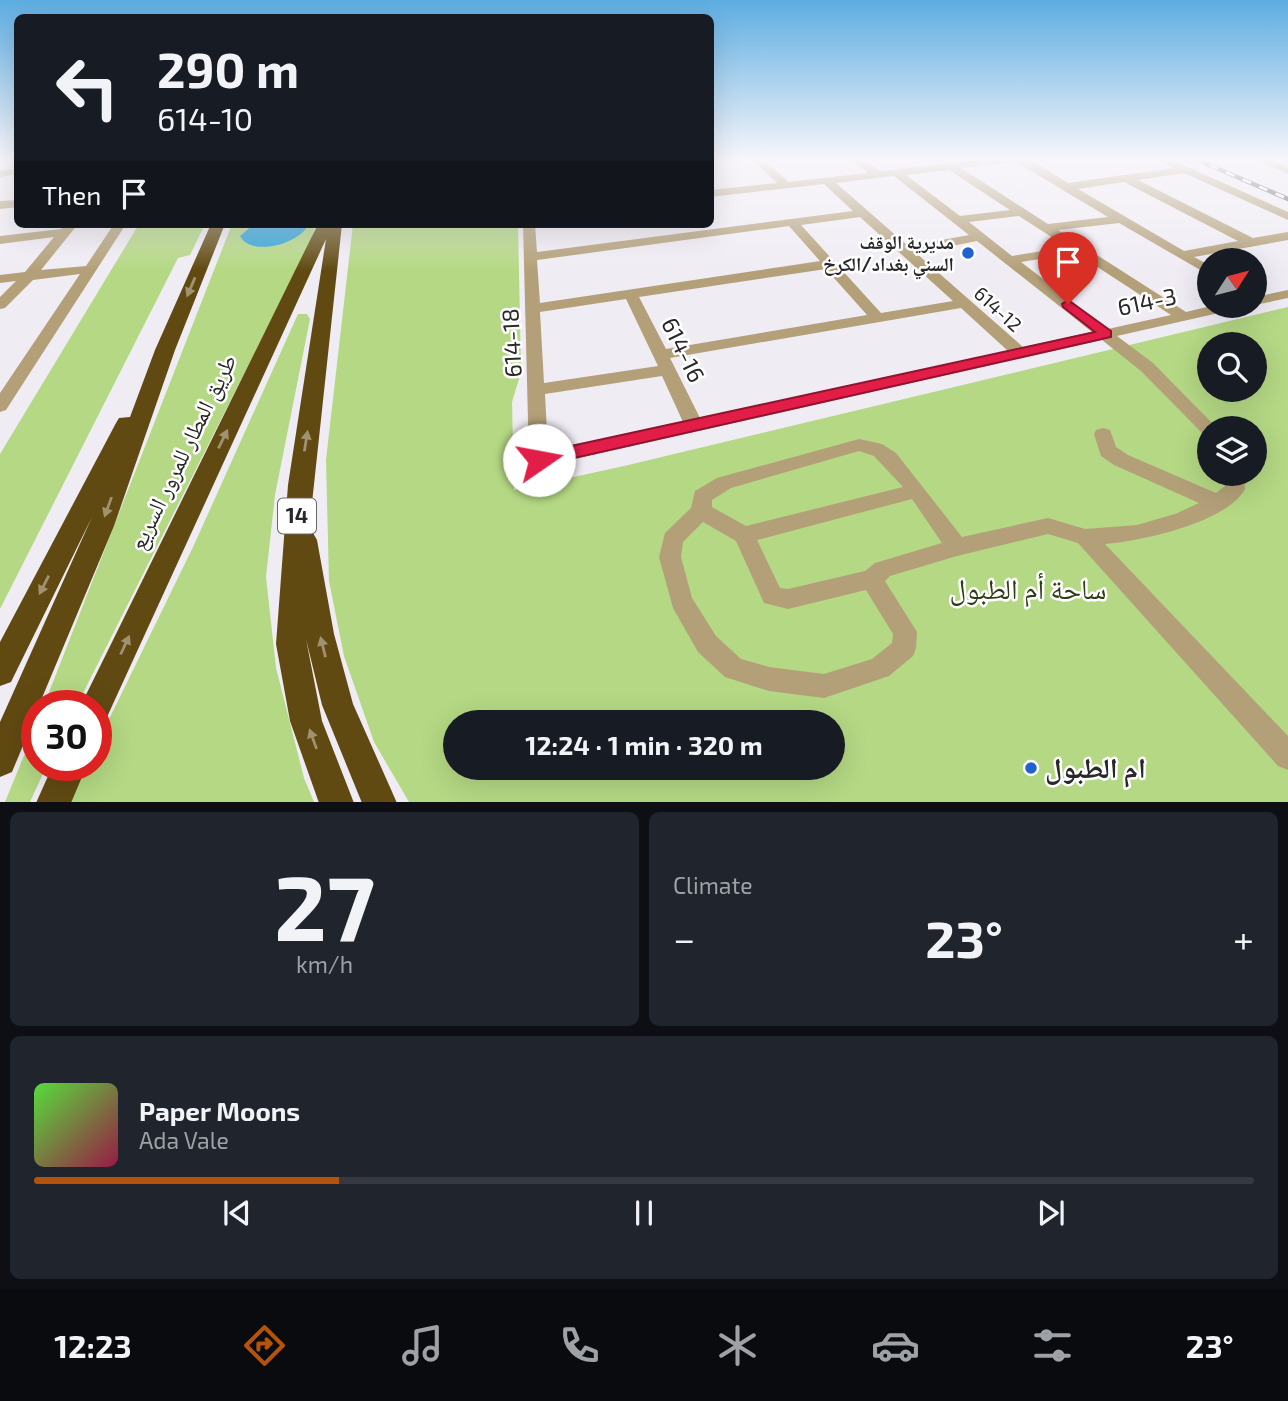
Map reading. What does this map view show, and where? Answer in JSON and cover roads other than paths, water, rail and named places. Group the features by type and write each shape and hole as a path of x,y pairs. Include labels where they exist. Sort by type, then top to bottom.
{"highway":[{"path":"0,760 101,526 165,350 216,228"},
{"name":"طريق المطار للمرور السريع","path":"104,690 323,228"},
{"name":"14","path":"335,228 300,485 291,644 306,721 337,802"},
{"path":"0,672 165,350"},
{"name":"14","path":"300,485 305,553 322,646 338,705 380,802"},
{"path":"53,802 63,781"}],"street":[{"name":"614-12","path":"843,195 1020,353"},
{"path":"926,195 1106,334 1152,372 1197,418"},
{"path":"999,195 1020,212 1184,317"},
{"path":"1081,195 1197,264"},
{"path":"1159,195 1252,243"},
{"path":"1242,195 1288,216"},
{"path":"958,220 1020,212"},
{"path":"530,257 863,213"},
{"path":"1045,228 1121,219"},
{"path":"792,222 878,318"},
{"path":"0,240 69,228"},
{"path":"0,305 29,276 69,228"},
{"path":"0,405 118,228"},
{"name":"614-18","path":"529,228 539,460"},
{"path":"1181,255 1288,236"},
{"path":"905,251 980,237"},
{"path":"1011,260 1078,249"},
{"path":"534,308 830,264"},
{"path":"0,279 92,269"},
{"name":"614-16","path":"631,294 694,425"},
{"path":"1267,298 1288,294"},
{"path":"537,390 878,318 964,303"},
{"name":"614-3","path":"539,460 1197,314"},
{"path":"1103,434 1108,451 1121,460 1218,503"},
{"path":"872,579 905,632 904,649 880,667 824,686 769,679 734,669 707,643 681,601 670,557 673,539 701,511 702,496 724,483 859,445 884,453 957,547"},
{"path":"701,511 744,535 772,596 788,599 872,579 883,569 957,547 1048,526 1085,537 1155,529 1218,503 1235,489 1235,486"},
{"path":"744,535 915,491"},
{"path":"1085,537 1288,756"}],"water":[{"path":"249,228 306,228 294,239 274,246 254,246 240,236"}],"railway":[{"path":"1280,195 1288,199"}],"place":[{"name":"مديرية الوقف السني بغداد/الكرخ","path":"968,253"},
{"name":"ام الطبول","path":"1031,768"}],"park label":[{"name":"ساحة أم الطبول","path":"1028,589"}]}
